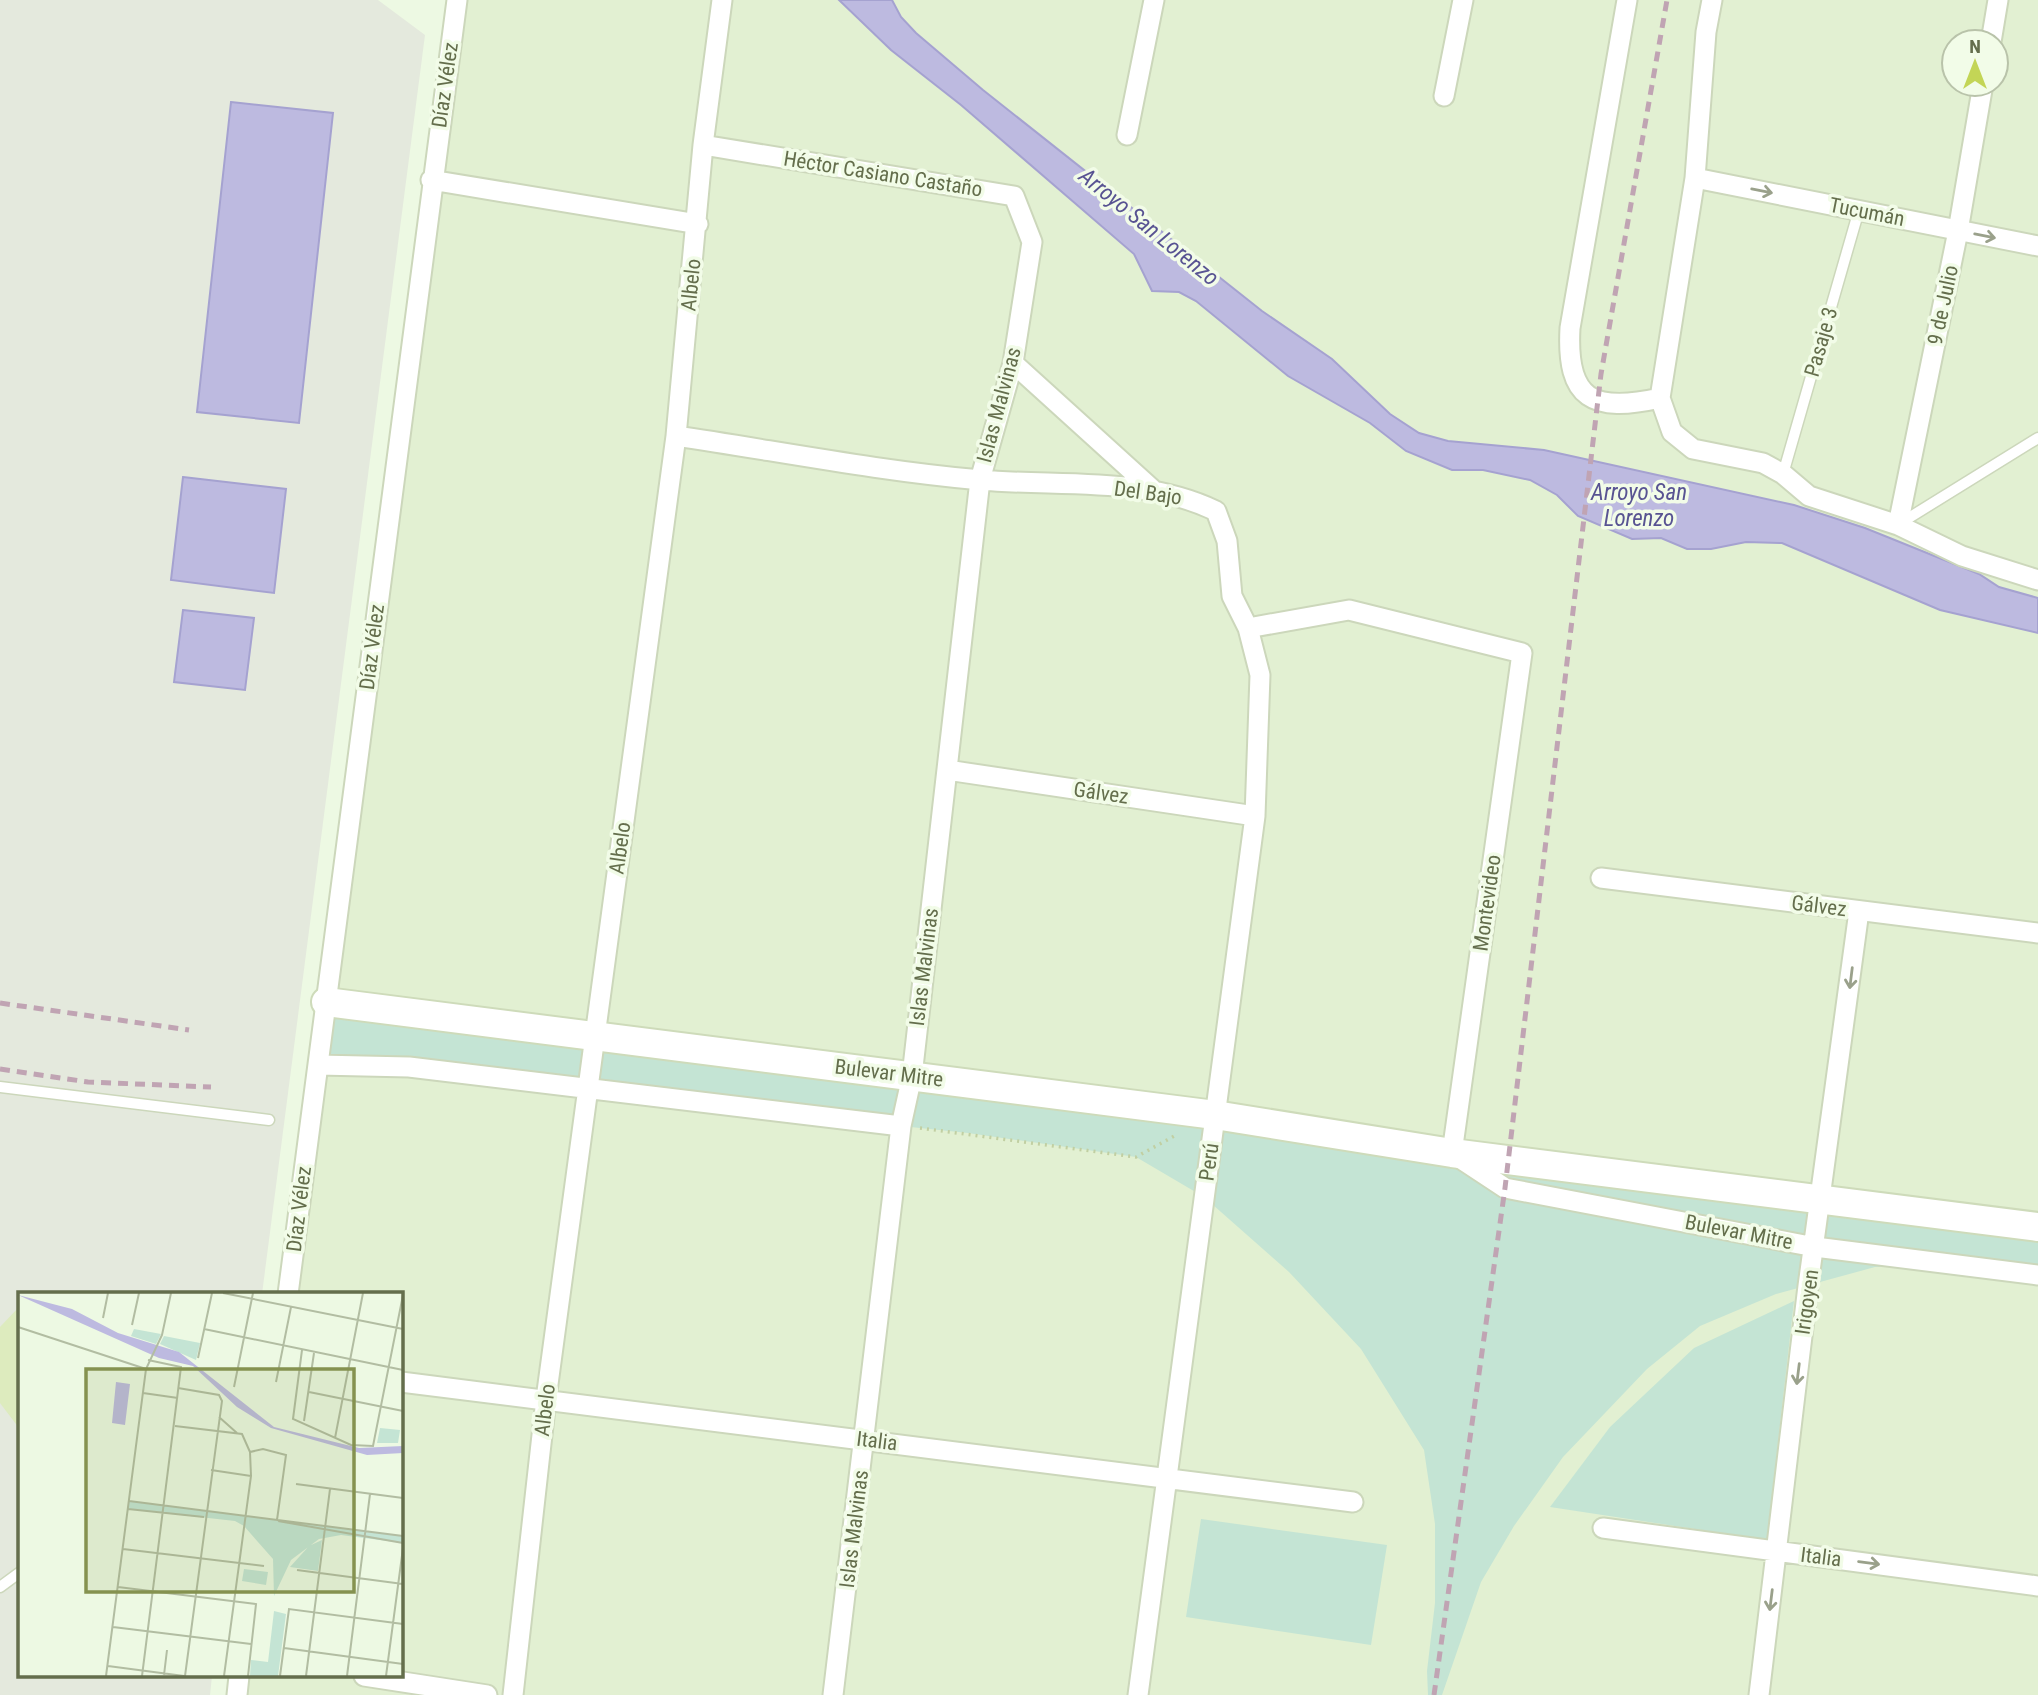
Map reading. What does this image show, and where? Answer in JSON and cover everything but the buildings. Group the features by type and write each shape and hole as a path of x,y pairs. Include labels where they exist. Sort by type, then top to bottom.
{"street":[{"name":"Albelo","path":"513,1695 546,1399 676,436 698,224 703,145 722,0"},
{"path":"1127,135 1154,0"},
{"path":"1444,96 1463,0"},
{"path":"1628,0 1570,328 1568,355 1576,382 1588,398 1615,405 1660,398"},
{"path":"1712,0 1706,32 1695,178 1660,398 1672,432 1693,449 1763,463 1783,474 1809,496 1898,525 1962,556 2038,580"},
{"path":"1993,28 1998,0"},
{"name":"Díaz Vélez","path":"288,1292 455,1"},
{"name":"9 de Julio","path":"1898,525 1958,230 1981,98"},
{"name":"Héctor Casiano Castaño","path":"703,145 1014,196 1032,242"},
{"name":"Tucumán","path":"1695,178 2038,246"},
{"path":"431,180 698,224"},
{"name":"Islas Malvinas","path":"833,1695 901,1126 912,1076 980,480 1013,363 1032,242"},
{"path":"1013,363 1152,489"},
{"name":"Del Bajo","path":"676,436 980,480 1152,489 1189,498 1216,511 1227,541 1231,596 1248,628"},
{"name":"Montevideo","path":"1248,628 1349,610 1522,653 1451,1153"},
{"name":"Perú","path":"1138,1695 1255,816 1260,675 1248,628"},
{"name":"Gálvez","path":"947,770 1255,816"},
{"name":"Gálvez","path":"1601,878 2038,933"},
{"name":"Irigoyen","path":"1759,1695 1808,1286 1822,1200 1859,911"},
{"name":"Bulevar Mitre","path":"326,1002 1215,1115 1451,1153 2038,1227"},
{"path":"318,1065 410,1067 901,1126"},
{"name":"Bulevar Mitre","path":"1451,1153 1504,1188 1815,1247 2038,1275"},
{"name":"Italia","path":"402,1382 1353,1502"},
{"name":"Italia","path":"1603,1528 2038,1586"},
{"path":"377,1678 487,1695"}],"lane":[{"name":"Pasaje 3","path":"1783,474 1859,210"},
{"path":"1898,525 2038,438"},
{"path":"0,1087 269,1119"},
{"path":"0,1587 18,1574"}],"path":[{"path":"901,1126 1136,1157"}],"shaded area":[{"path":"0,0 378,0 425,35 262,1292 18,1292 18,1678 212,1678 210,1695 0,1695"},
{"path":"457,0 839,0 891,50 961,105 1134,254 1152,291 1179,292 1196,301 1288,376 1370,423 1406,451 1452,470 1483,470 1530,480 1557,495 1578,516 1632,539 1661,538 1688,549 1711,549 1746,542 1782,543 1940,610 2038,633 2038,1695 237,1695 239,1678 402,1678 402,1292 288,1292"},
{"path":"857,0 2038,0 2038,621 1822,537 1405,442"},
{"path":"326,1002 2038,1227 2038,1275 1937,1263 1875,1267 1776,1294 1700,1326 1647,1369 1563,1457 1514,1526 1481,1582 1442,1695 1428,1695 1427,1671 1435,1603 1435,1524 1424,1450 1361,1349 1289,1272 1204,1197 1136,1157 968,1133 318,1065"},
{"path":"1794,1301 1767,1540 1550,1507 1610,1427 1694,1348"},
{"path":"1201,1519 1387,1545 1371,1645 1186,1617"}],"water":[{"name":"Arroyo San Lorenzo","path":"839,0 892,0 901,17 916,33 983,90 1262,311 1332,359 1390,414 1419,433 1448,441 1544,450 1794,505 1865,528 1979,574 1999,587 2038,598 2038,633 1940,610 1782,543 1746,542 1711,549 1687,549 1661,538 1632,539 1578,516 1557,495 1530,480 1483,470 1452,470 1406,451 1370,423 1288,376 1196,301 1179,292 1152,291 1134,254 961,105 891,50"},
{"path":"231,102 333,113 299,423 197,412"},
{"path":"183,477 286,489 274,593 171,580"},
{"path":"183,610 254,618 245,690 174,682"}],"railway":[{"path":"1434,1695 1505,1188 1601,374 1667,0"},
{"path":"0,1003 189,1030"},
{"path":"0,1069 88,1082 211,1087"}]}
